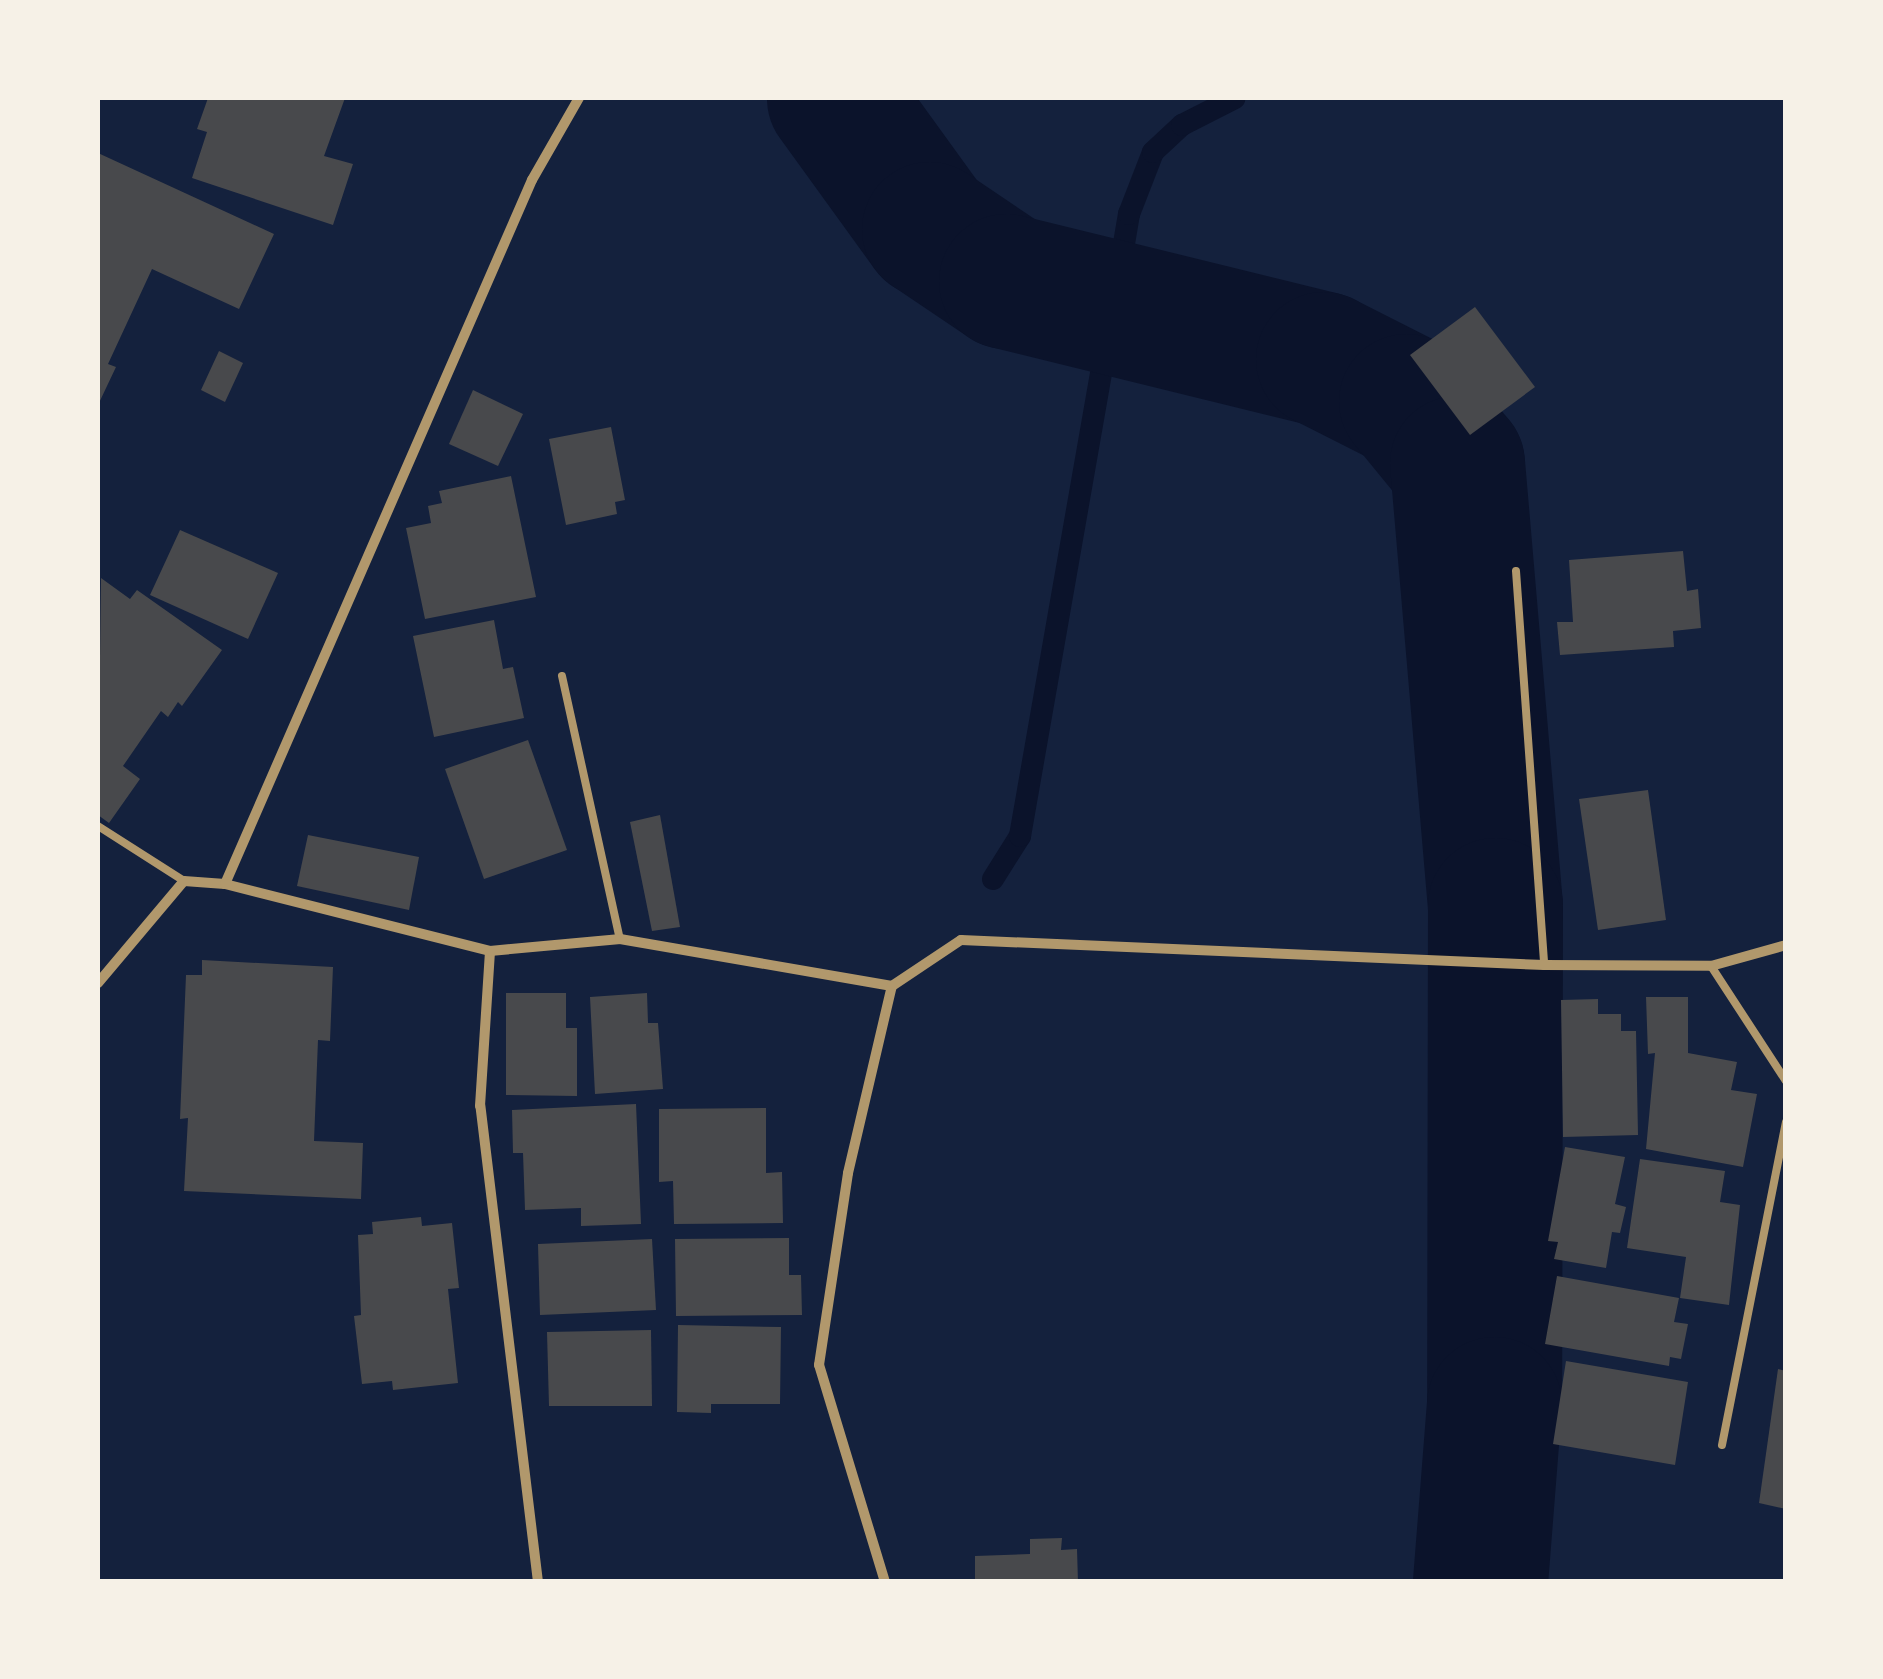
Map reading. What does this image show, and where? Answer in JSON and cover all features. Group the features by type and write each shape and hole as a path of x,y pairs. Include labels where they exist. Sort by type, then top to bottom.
{"street":[{"path":"225,884 532,180 579,98"},
{"path":"98,983 184,882 225,884 490,951 620,939 892,986 962,940 1544,965 1711,966 1786,945"},
{"path":"490,951 480,1106 538,1582"},
{"path":"885,1582 819,1366 848,1173 892,986"}],"lane":[{"path":"1516,571 1544,965"},
{"path":"562,676 620,939"},
{"path":"98,826 184,882"},
{"path":"1711,966 1786,1081"},
{"path":"1722,1445 1786,1122"}],"building":[{"path":"208,98 345,98 324,156 353,164 333,225 192,178 207,132 197,129"},
{"path":"98,153 274,234 239,309 152,269 108,364 116,367 98,405"},
{"path":"1475,307 1535,387 1470,435 1410,355"},
{"path":"219,351 243,363 225,402 201,390"},
{"path":"473,390 523,414 498,466 449,444"},
{"path":"611,427 625,500 615,502 617,514 566,525 549,439"},
{"path":"511,476 536,597 425,619 406,528 431,523 428,506 442,503 439,491"},
{"path":"180,530 278,573 248,639 150,595"},
{"path":"1683,551 1687,591 1698,589 1701,628 1673,631 1674,647 1560,655 1557,622 1573,622 1569,560"},
{"path":"101,578 130,599 137,590 222,650 182,706 178,702 168,717 161,711 123,766 140,779 109,823 98,815"},
{"path":"494,620 503,669 513,667 524,718 434,737 413,636"},
{"path":"528,740 567,850 484,879 445,769"},
{"path":"1648,790 1666,920 1598,930 1579,799"},
{"path":"660,815 680,927 652,931 630,822"},
{"path":"308,835 419,857 409,910 297,886"},
{"path":"202,960 333,967 330,1041 318,1040 314,1141 363,1143 361,1199 184,1191 188,1118 180,1119 186,975 202,975"},
{"path":"506,993 566,993 566,1028 577,1028 577,1096 506,1095"},
{"path":"647,993 648,1023 658,1023 663,1089 595,1094 590,997"},
{"path":"1646,997 1688,997 1688,1053 1737,1062 1731,1090 1757,1094 1743,1167 1646,1149 1655,1053 1648,1054"},
{"path":"1598,999 1598,1014 1621,1014 1621,1031 1636,1031 1638,1135 1563,1137 1561,1000"},
{"path":"636,1104 641,1224 581,1226 581,1208 525,1210 523,1153 513,1153 512,1110"},
{"path":"766,1108 766,1173 782,1172 783,1223 674,1224 673,1181 659,1182 659,1109"},
{"path":"1565,1147 1625,1157 1615,1204 1626,1207 1620,1233 1612,1232 1606,1268 1554,1259 1558,1242 1548,1241"},
{"path":"1640,1159 1725,1171 1720,1202 1740,1205 1729,1305 1680,1298 1686,1257 1627,1248"},
{"path":"421,1217 422,1226 452,1223 459,1288 448,1289 458,1383 393,1390 392,1381 362,1384 354,1316 361,1315 358,1235 373,1234 372,1222"},
{"path":"789,1238 789,1275 801,1275 802,1315 676,1316 675,1239"},
{"path":"652,1239 656,1310 540,1315 538,1244"},
{"path":"1557,1276 1679,1298 1674,1322 1688,1324 1681,1359 1670,1357 1669,1366 1545,1344"},
{"path":"678,1325 781,1327 780,1404 711,1404 711,1413 677,1412"},
{"path":"651,1330 652,1406 549,1406 547,1332"},
{"path":"1566,1361 1688,1382 1675,1465 1553,1444"},
{"path":"1778,1369 1786,1371 1786,1509 1759,1503"},
{"path":"1062,1538 1061,1550 1077,1549 1078,1582 975,1582 975,1556 1030,1554 1030,1539"}],"waterway":[{"path":"834,98 929,229 1006,281 1323,359 1406,401 1457,463 1495,905 1494,1404 1480,1582"},
{"path":"1118,279 1129,214 1153,152 1182,125 1235,98"},
{"path":"993,879 1020,836 1107,339"}]}
